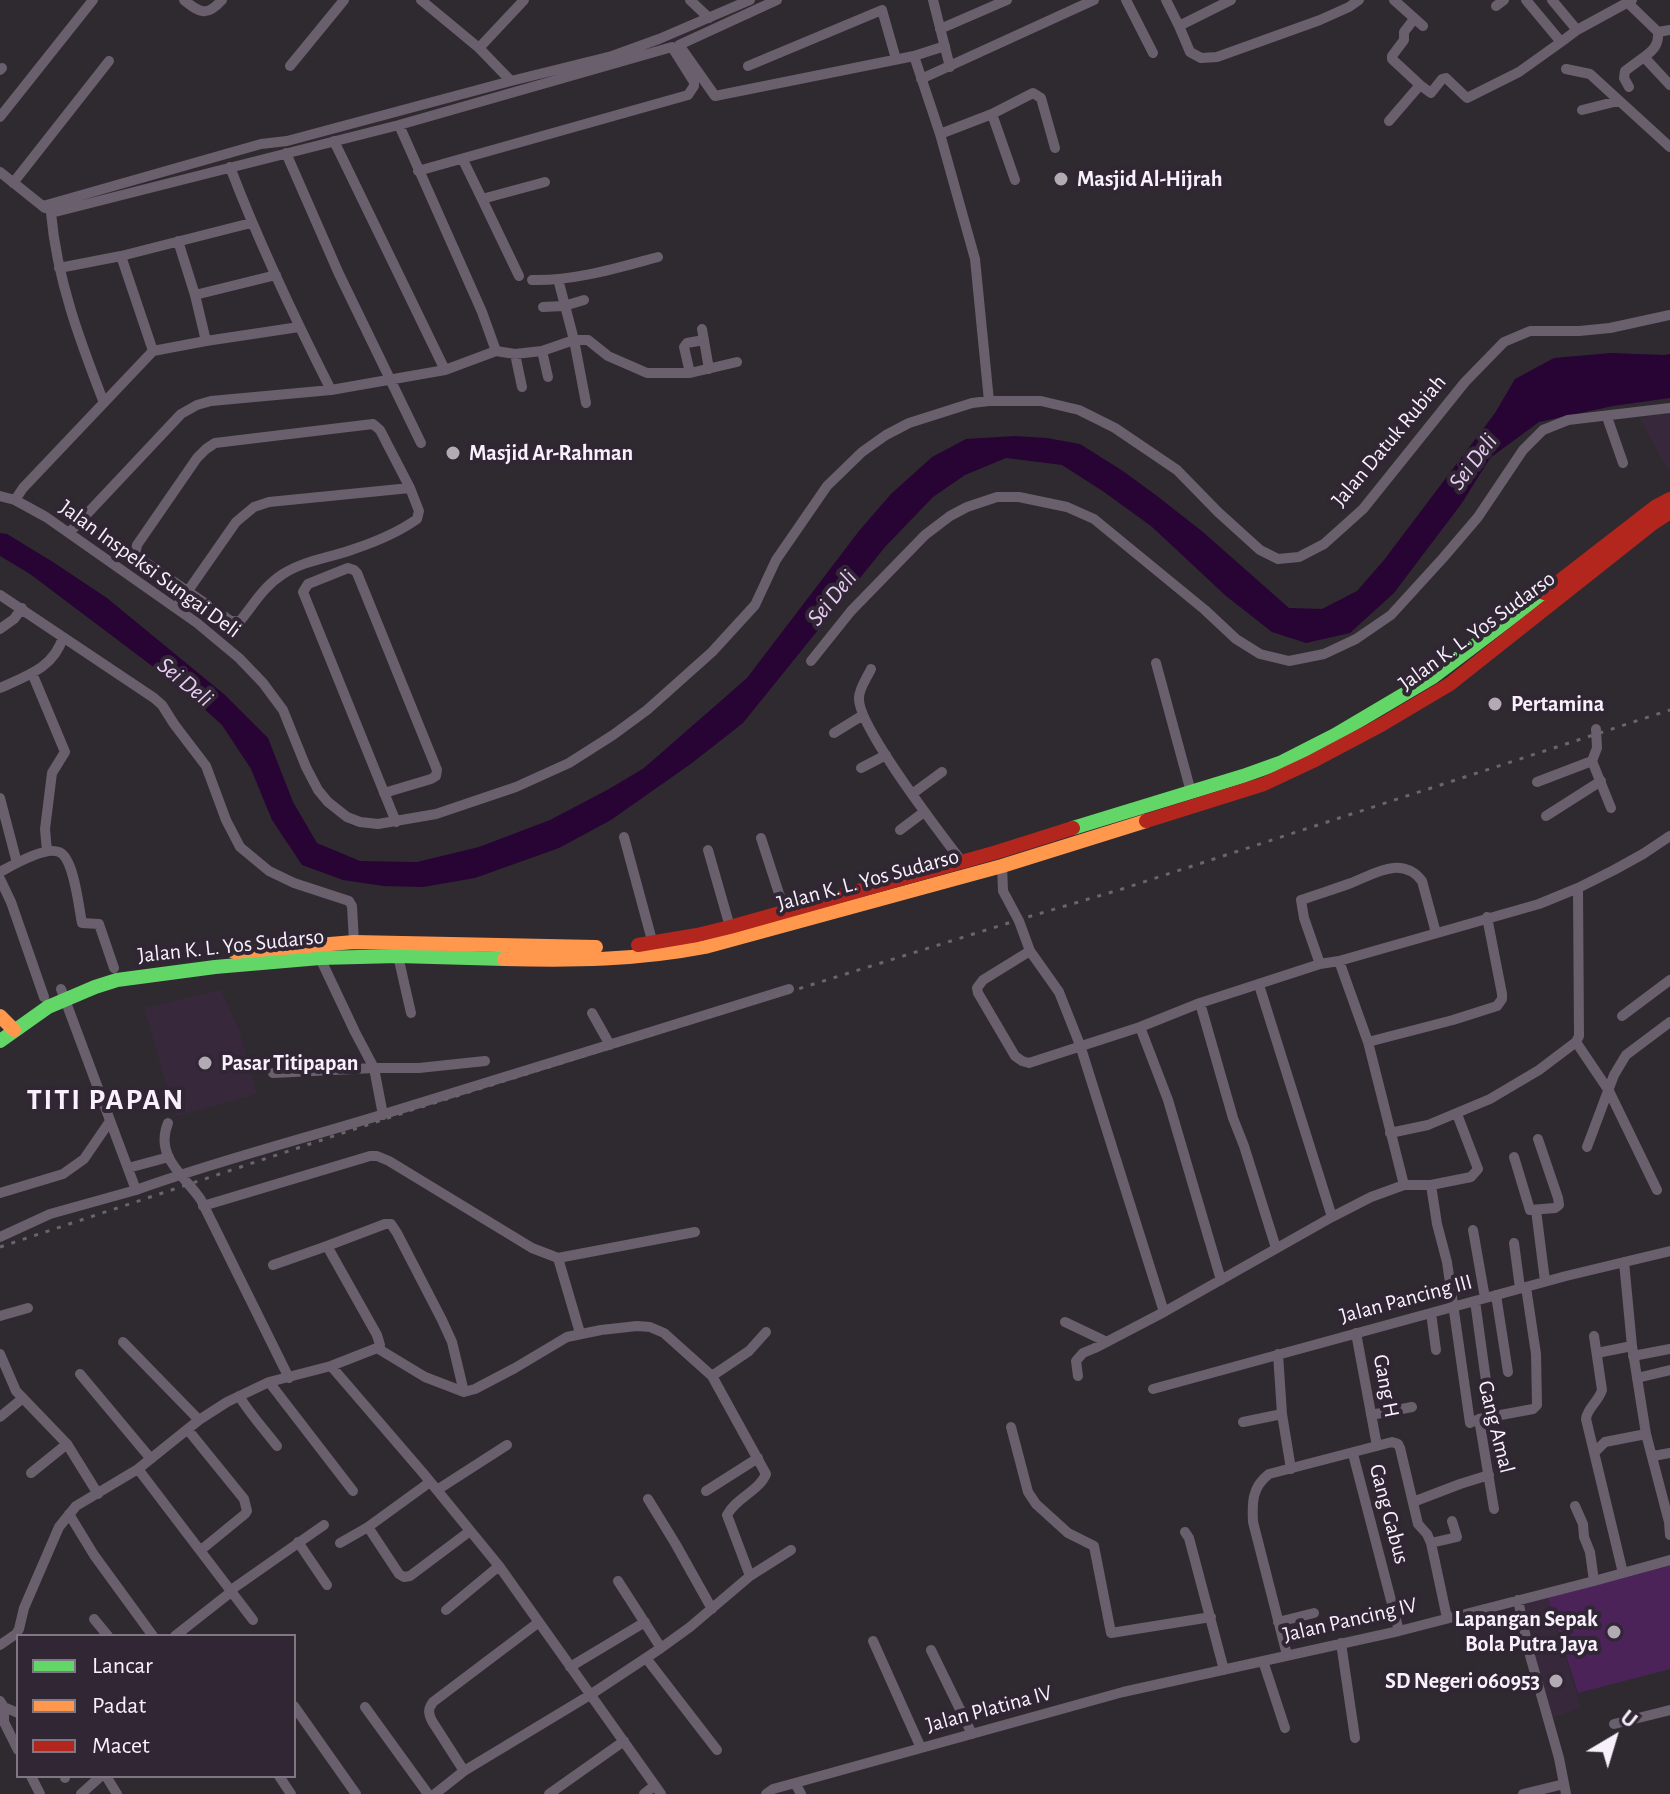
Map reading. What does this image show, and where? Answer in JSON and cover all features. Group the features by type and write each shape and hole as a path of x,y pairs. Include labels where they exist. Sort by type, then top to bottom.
{"highway":[{"name":"Jalan K. L. Yos Sudarso","path":"0,1041 5,1024 44,997 230,959 354,942 576,948 653,944 730,927 962,862 1000,859 1282,762 1361,721 1433,677 1631,525 1670,499"},
{"name":"Jalan K. L. Yos Sudarso","path":"5,1024 48,1007 95,974 114,968 230,959 398,956 563,961 670,954 705,947 1264,784 1381,725 1450,684 1670,512"}],"street":[{"path":"0,117 93,0"},
{"path":"184,0 204,12 214,9 222,0"},
{"path":"290,66 344,0"},
{"path":"421,0 479,48 511,81"},
{"path":"479,48 524,0"},
{"path":"690,0 709,18"},
{"path":"47,209 261,144 287,141 612,56 709,18 735,3 750,0"},
{"path":"777,0 679,45 715,96 914,56 945,46"},
{"path":"933,0 950,67"},
{"path":"940,29 1007,0"},
{"path":"921,79 1094,0"},
{"path":"1126,0 1153,53"},
{"path":"1166,0 1190,52 1201,58 1217,57 1320,20 1359,0"},
{"path":"1179,26 1231,0"},
{"path":"1394,0 1418,22 1404,32 1404,40 1392,59 1431,93 1446,78 1467,98 1519,72 1577,30 1630,1 1658,32 1658,42 1625,71 1624,78 1629,87"},
{"path":"1526,0 1561,42"},
{"path":"1552,0 1577,30"},
{"path":"748,66 881,5 896,59"},
{"path":"1658,32 1670,30"},
{"path":"47,209 399,125 672,47 694,82 688,95 418,171"},
{"path":"914,56 940,134 975,259 989,401"},
{"path":"1644,57 1670,85"},
{"path":"13,183 109,61"},
{"path":"1566,69 1590,74 1670,147"},
{"path":"1389,121 1420,85"},
{"path":"940,134 992,114 1033,93 1039,95 1055,148"},
{"path":"1582,110 1618,101"},
{"path":"992,114 1015,180"},
{"path":"399,125 482,312 496,351"},
{"path":"334,141 445,370"},
{"path":"286,153 339,274 421,443"},
{"path":"463,160 519,276"},
{"path":"230,167 251,223 331,390"},
{"path":"0,172 47,209 59,268 81,345 104,403"},
{"path":"482,199 545,182"},
{"path":"59,268 121,256 251,223"},
{"path":"178,241 206,341"},
{"path":"121,256 153,351"},
{"path":"532,280 602,271 658,257"},
{"path":"195,295 276,275"},
{"path":"558,279 586,403"},
{"path":"543,307 564,306 584,300"},
{"name":"Jalan Datuk Rubiah","path":"989,401 1041,401 1079,410 1115,428 1177,470 1260,550 1278,559 1299,557 1324,544 1363,509 1465,382 1504,342 1530,331 1610,328 1670,315"},
{"path":"15,500 153,351 299,327"},
{"path":"690,373 684,347 703,334 709,369"},
{"path":"69,533 181,414 211,401 331,390 445,370 496,351 515,354 542,351 574,340 588,340 608,356 647,373 690,373 737,362"},
{"path":"542,351 548,377"},
{"path":"515,354 522,387"},
{"name":"Jalan Inspeksi Sungai Deli","path":"0,496 15,500 46,517 176,608 239,658 283,710 306,767 328,802 336,810 360,822 378,824 436,814 516,787 569,763 613,735 647,710 712,652 755,605 776,560 802,521 827,486 862,452 909,423 972,403 989,401"},
{"path":"811,661 851,611 925,535 967,507 997,497 1019,497 1067,507 1094,519 1236,639 1260,654 1289,661 1324,654 1356,639 1391,615 1478,517 1523,450 1543,430 1568,420 1670,408"},
{"path":"1607,417 1623,463"},
{"path":"373,424 380,430 419,511 415,521 354,550 311,561 280,575 268,585 240,621 231,621 187,591 138,558 135,549 206,449 215,443 373,424"},
{"path":"176,608 246,511 269,502 410,488"},
{"path":"384,793 431,779 436,776 437,770 357,573 348,568 308,584 303,592 384,793 396,822"},
{"path":"0,595 162,705 206,766 226,820 240,847 269,871 350,902 354,942"},
{"path":"0,629 14,619 22,608"},
{"path":"0,688 51,660 63,637"},
{"path":"1156,663 1191,792"},
{"path":"871,669 859,694 863,715 924,812 962,862"},
{"path":"32,673 65,752 52,773 45,829 47,851"},
{"path":"834,733 863,715"},
{"path":"1596,729 1597,748 1592,761 1611,808"},
{"path":"861,768 886,755"},
{"path":"1537,782 1592,761"},
{"path":"912,794 942,772"},
{"path":"1546,816 1601,781"},
{"path":"0,798 17,863"},
{"path":"900,830 924,812"},
{"path":"1030,951 983,980 977,988 1015,1056 1029,1063 1320,964 1539,904 1578,888 1670,836"},
{"path":"624,837 653,944"},
{"path":"761,838 785,912"},
{"path":"708,850 730,927"},
{"path":"0,872 47,851 57,851 66,857 82,923 99,924 114,968"},
{"path":"1000,859 1003,891 1030,951 1059,992 1080,1045 1164,1312"},
{"path":"1320,964 1301,900 1385,869 1405,869 1422,881 1436,933"},
{"path":"0,879 44,997"},
{"path":"1390,1133 1428,1125 1490,1099 1539,1070 1576,1042 1579,1036 1578,888"},
{"path":"1368,1042 1497,1006 1502,994 1487,917"},
{"path":"398,956 411,1013"},
{"path":"320,958 374,1068 383,1115"},
{"path":"1339,961 1368,1042 1404,1185"},
{"path":"1622,1016 1670,980"},
{"path":"1259,985 1332,1217"},
{"path":"0,1237 50,1214 789,989"},
{"path":"63,994 136,1190"},
{"path":"1200,1003 1233,1118 1276,1248"},
{"path":"592,1013 610,1045"},
{"path":"1587,1147 1617,1067 1626,1055 1670,1022"},
{"path":"1140,1027 1168,1100 1221,1280"},
{"path":"1576,1042 1609,1091 1657,1190"},
{"path":"273,1073 419,1068 485,1061"},
{"path":"1078,1376 1076,1361 1083,1353 1164,1312 1371,1197 1404,1185 1431,1185 1471,1177 1478,1169 1457,1114"},
{"path":"0,1193 63,1174 84,1159 110,1121"},
{"path":"168,1123 164,1138 169,1157 203,1206 289,1378"},
{"path":"1514,1157 1530,1210 1555,1208 1559,1202 1538,1139"},
{"path":"203,1206 377,1156 532,1248 558,1258 695,1232"},
{"path":"128,1168 169,1157"},
{"path":"1431,1185 1454,1306"},
{"path":"1536,1210 1545,1281"},
{"path":"273,1265 391,1224 452,1342 464,1392"},
{"path":"1473,1230 1485,1298 1508,1372"},
{"path":"1479,1419 1533,1409 1538,1401 1536,1354 1514,1243"},
{"path":"0,1645 19,1629 24,1608 59,1527 76,1506 138,1469 199,1420 239,1396 269,1382 331,1366 380,1345 327,1246"},
{"name":"Jalan Pancing III","path":"1153,1389 1545,1281 1670,1251"},
{"path":"558,1258 580,1333"},
{"path":"1624,1262 1632,1351 1646,1434 1670,1535"},
{"path":"1485,1298 1487,1388"},
{"name":"Gang Amal","path":"1454,1306 1470,1423 1479,1419 1494,1509"},
{"path":"0,1316 28,1308"},
{"path":"1431,1313 1436,1350"},
{"path":"1065,1322 1107,1342"},
{"path":"377,1348 425,1377 464,1392 580,1333 637,1326 664,1333 712,1376 766,1474 733,1505 727,1515 750,1576"},
{"path":"712,1376 749,1351 766,1332"},
{"name":"Gang H","path":"1356,1333 1377,1446"},
{"path":"1594,1336 1602,1390 1600,1398 1586,1414 1586,1419 1623,1573"},
{"path":"123,1342 199,1420"},
{"path":"1597,1353 1670,1349"},
{"path":"0,1354 16,1391 67,1444 98,1494"},
{"path":"1278,1354 1282,1414 1291,1469"},
{"path":"331,1366 499,1566 658,1790 644,1794"},
{"path":"1637,1378 1670,1370"},
{"path":"80,1374 151,1459"},
{"path":"269,1382 353,1491"},
{"path":"239,1396 277,1446"},
{"path":"0,1417 23,1398"},
{"path":"1371,1415 1412,1407"},
{"path":"1243,1422 1282,1414"},
{"path":"1011,1427 1028,1492 1036,1504 1068,1533 1094,1546 1111,1633 1211,1617"},
{"path":"188,1430 247,1506 245,1514 201,1550"},
{"path":"1594,1453 1605,1442 1646,1434"},
{"path":"1287,1655 1253,1522 1253,1495 1261,1480 1269,1474 1392,1442 1400,1448 1418,1524 1431,1543 1447,1618"},
{"path":"31,1473 67,1444"},
{"path":"340,1543 507,1445"},
{"path":"1653,1456 1670,1453"},
{"name":"Gang Gabus","path":"1353,1454 1399,1631"},
{"path":"706,1491 758,1458"},
{"path":"138,1469 253,1620"},
{"path":"1413,1502 1489,1475"},
{"path":"648,1499 712,1609"},
{"path":"1575,1506 1583,1524 1594,1581"},
{"path":"69,1514 94,1555 152,1634"},
{"path":"1431,1543 1457,1537 1452,1521"},
{"path":"180,1634 231,1591 324,1525"},
{"path":"368,1527 404,1577 410,1576 470,1531"},
{"path":"1185,1532 1224,1670"},
{"path":"298,1542 327,1585"},
{"path":"435,1794 464,1771 661,1648 750,1576 791,1550"},
{"name":"Jalan Pancing IV","path":"1224,1670 1399,1631 1670,1560"},
{"path":"446,1610 499,1566"},
{"path":"618,1581 661,1648"},
{"path":"1518,1600 1565,1789 1523,1794"},
{"path":"1278,1622 1314,1613"},
{"path":"94,1619 106,1634"},
{"path":"464,1771 428,1714 429,1708 539,1622"},
{"path":"570,1667 645,1622"},
{"path":"873,1641 921,1748"},
{"path":"1341,1643 1355,1738"},
{"path":"931,1650 972,1734"},
{"path":"646,1658 717,1750"},
{"path":"1263,1661 1285,1728"},
{"name":"Jalan Platina IV","path":"766,1794 773,1789 1123,1692 1224,1670"},
{"path":"2,1704 4,1722 16,1746"},
{"path":"365,1707 428,1794"},
{"path":"296,1709 356,1794"},
{"path":"1614,1724 1670,1710"},
{"path":"549,1794 624,1741"},
{"path":"81,1794 101,1778"},
{"path":"105,1778 117,1794"},
{"path":"795,1783 801,1794"}],"shaded area":[{"path":"1670,412 1670,474 1640,419"},
{"name":"Pasar Titipapan","path":"221,990 240,1032 257,1094 176,1116 144,1008"},
{"name":"Lapangan Sepak Bola Putra Jaya","path":"1670,1560 1670,1669 1578,1693 1547,1595"},
{"name":"SD Negeri 060953","path":"1547,1596 1581,1708 1550,1718 1522,1603"}],"water":[{"name":"Sei Deli","path":"1611,353 1670,354 1670,398 1613,406 1539,422 1490,458 1462,503 1394,593 1350,633 1306,643 1272,632 1226,596 1151,526 1062,465 1006,458 965,475 933,497 885,547 743,723 692,763 611,820 559,848 475,878 423,887 383,886 343,880 302,865 272,820 251,769 222,725 180,687 30,574 0,556 0,533 7,534 107,598 225,695 268,738 293,802 317,843 360,861 417,862 479,847 550,820 644,768 747,678 891,494 932,457 966,439 1015,436 1080,444 1123,471 1203,532 1289,608 1322,609 1357,591 1384,560 1495,413 1515,379 1554,358"}],"railway":[{"path":"0,1247 415,1109 1122,889 1670,710"}],"traffic: fast":[{"path":"1073,828 1282,762 1335,735 1433,677 1544,593"},
{"path":"0,1041 48,1007 117,980 320,958 398,956 504,959"}],"traffic: slow":[{"path":"504,959 605,959 705,947 1002,866 1146,821"},
{"path":"234,952 354,942 596,947"},
{"path":"0,1016 14,1030"}],"traffic: jam":[{"path":"1544,593 1655,507 1670,499"},
{"path":"1146,821 1264,784 1381,725 1450,684 1670,512"},
{"path":"638,945 730,927 1073,828"}],"place":[{"name":"Masjid Al-Hijrah","path":"1061,179"},
{"name":"Masjid Ar-Rahman","path":"453,453"},
{"name":"Pertamina","path":"1495,704"},
{"name":"Pasar Titipapan","path":"205,1063"},
{"name":"Lapangan Sepak Bola Putra Jaya","path":"1614,1632"},
{"name":"SD Negeri 060953","path":"1556,1681"}],"district":[{"name":"TITI PAPAN","path":"106,1100"}]}
